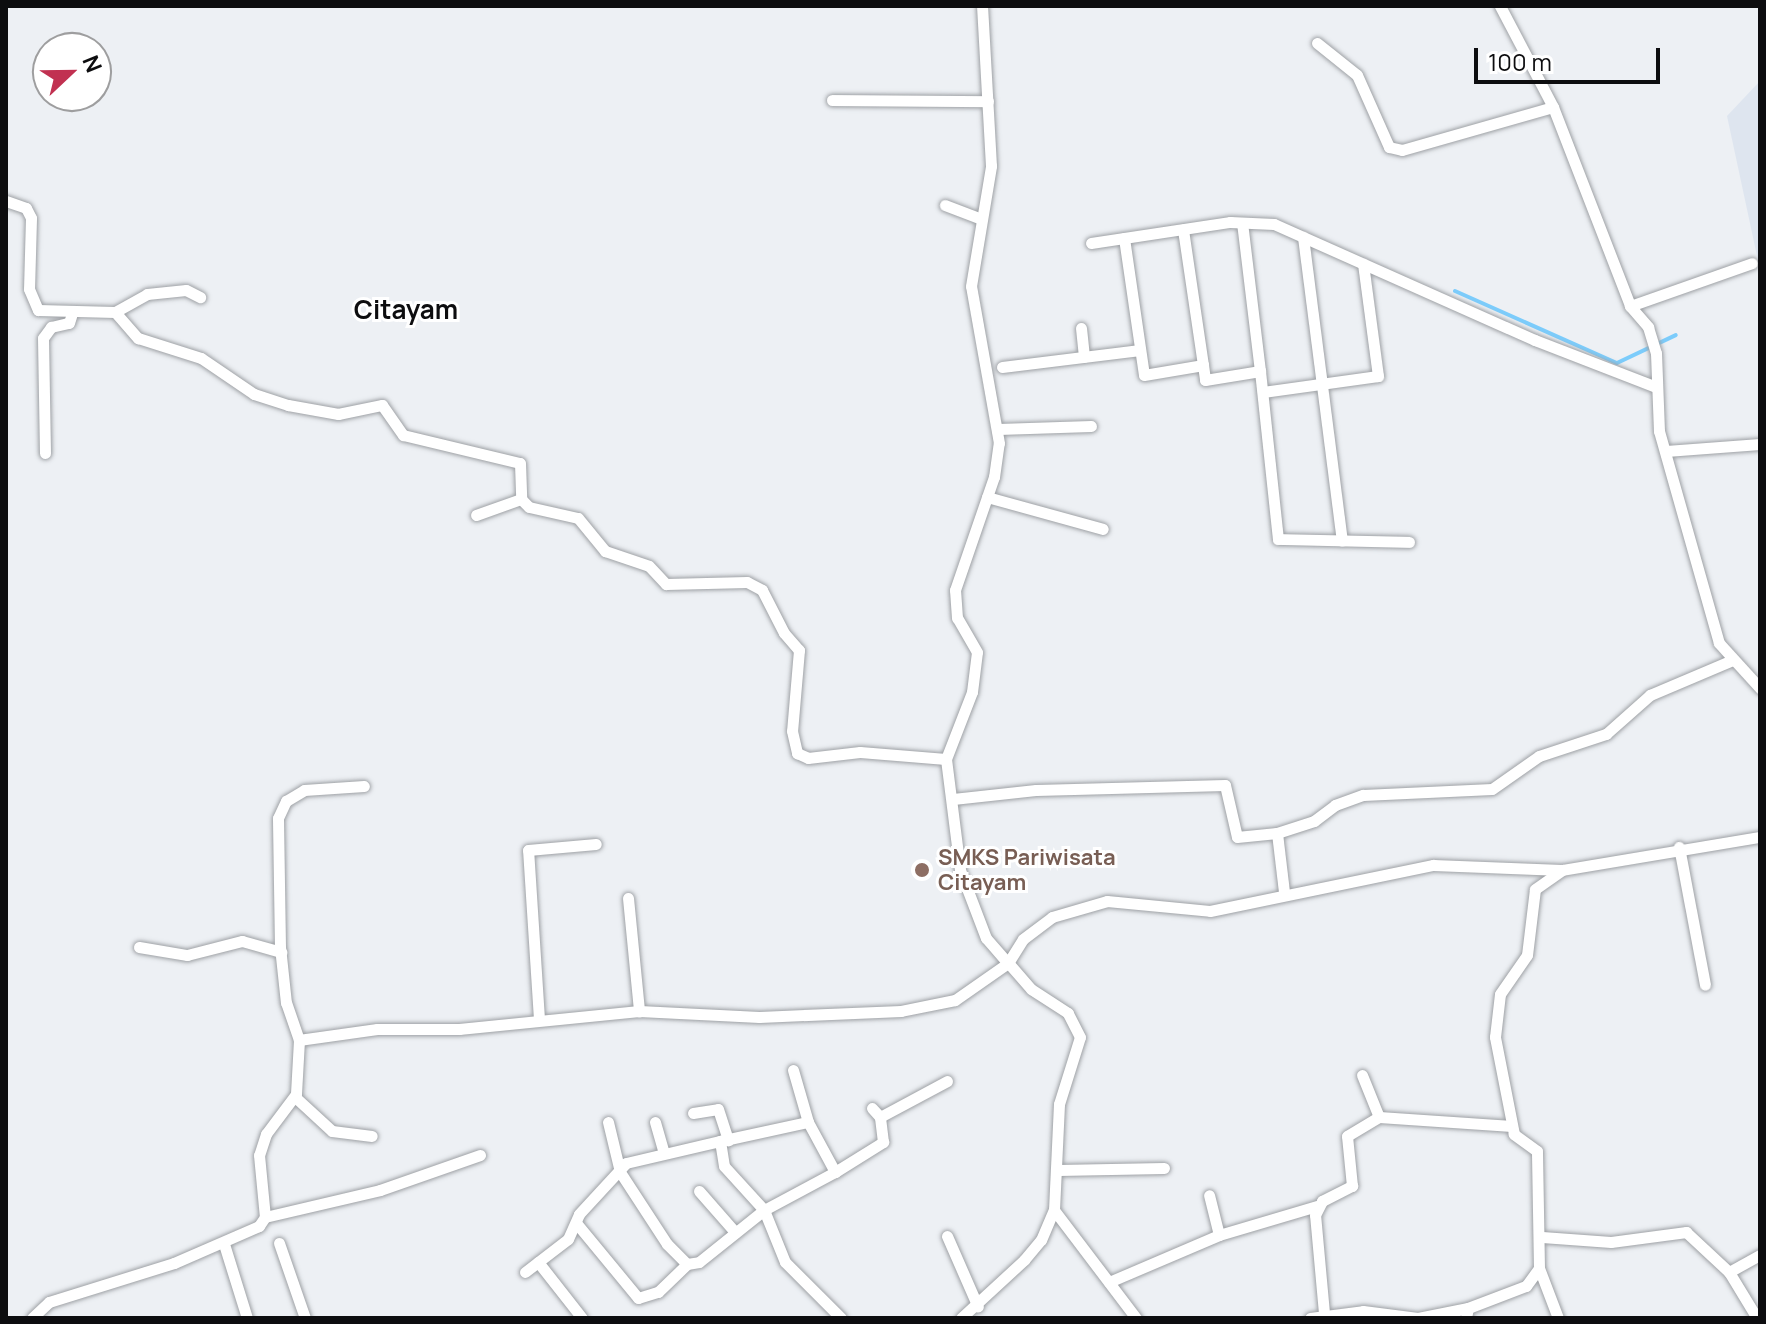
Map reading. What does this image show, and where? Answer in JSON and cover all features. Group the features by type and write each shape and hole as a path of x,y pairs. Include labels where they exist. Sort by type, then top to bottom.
{"street":[{"path":"961,1318 978,1307 1041,1240 1054,1210 1059,1104 1079,1047 1078,1029 1068,1013 1031,989 986,938 960,870 946,759 972,692 977,652 957,618 955,590 997,466 998,429 971,286 979,218 991,166 982,6"},
{"path":"1500,6 1553,107 1630,306 1648,327 1656,353 1657,424 1719,643 1730,661 1760,688"},
{"path":"1317,43 1357,75 1389,147 1402,150 1553,107"},
{"path":"832,100 988,101"},
{"path":"6,201 26,208 31,218 33,307 72,313 115,312 147,294 186,290 200,297"},
{"path":"945,205 979,218"},
{"path":"1091,243 1183,229 1242,223 1274,224 1656,387"},
{"path":"1242,223 1278,539 1409,542"},
{"path":"1183,229 1205,380 1260,371"},
{"path":"1303,237 1342,541"},
{"path":"1124,238 1144,375 1203,365"},
{"path":"1630,306 1752,263"},
{"path":"1263,392 1322,387 1378,376 1363,264"},
{"path":"115,312 138,338 201,358 254,394 338,414 382,405 403,435 509,457 522,470 521,499"},
{"path":"45,453 43,338 51,327 69,323 72,313"},
{"path":"1081,328 1084,357"},
{"path":"1002,367 1140,350"},
{"path":"998,429 1091,426"},
{"path":"1666,451 1760,444"},
{"path":"987,497 1103,529"},
{"path":"476,515 521,499"},
{"path":"521,499 544,513 578,518 605,551 649,566 666,584 747,582 762,590 784,633 799,650 792,743 803,756 882,752 946,759"},
{"path":"953,799 1036,790 1225,785 1237,837 1277,833 1314,821 1335,805 1363,795 1492,789 1539,756 1606,734 1657,692 1730,661"},
{"path":"32,1318 49,1302 224,1244 259,1226 265,1217 259,1178 262,1145 295,1097 299,1040 286,1003 281,952 275,832 280,808 304,790 364,786"},
{"path":"1277,833 1284,892"},
{"path":"299,1040 639,1011 759,1017 931,1007 964,995 1008,963 1030,933 1078,906 1107,901 1210,911 1284,892 1433,865 1562,870 1679,847 1760,837"},
{"path":"539,1019 528,850 596,844"},
{"path":"1679,847 1705,985"},
{"path":"1558,1318 1539,1268 1542,1237 1537,1151 1517,1138 1512,1126 1496,1015 1506,980 1527,955 1535,889 1562,870"},
{"path":"628,898 639,1011"},
{"path":"139,947 187,955 242,941 281,952"},
{"path":"793,1070 808,1122 835,1172"},
{"path":"1362,1075 1379,1117"},
{"path":"577,1224 638,1298 658,1292 687,1264 699,1262 764,1210 878,1149 883,1134 876,1112 947,1081"},
{"path":"295,1097 332,1131 372,1136"},
{"path":"693,1113 718,1109 730,1174 764,1210 785,1262 841,1318"},
{"path":"1109,1282 1219,1235 1317,1206 1349,1190 1347,1136 1379,1117 1512,1126"},
{"path":"608,1122 620,1172 667,1244 687,1264"},
{"path":"655,1122 664,1153"},
{"path":"525,1272 568,1239 586,1206 636,1159 808,1122"},
{"path":"265,1217 372,1193 480,1155"},
{"path":"1058,1170 1164,1168"},
{"path":"699,1191 735,1232"},
{"path":"1209,1195 1219,1235"},
{"path":"1317,1206 1315,1242 1324,1313"},
{"path":"1054,1210 1136,1318"},
{"path":"1542,1237 1611,1242 1686,1232 1729,1272 1757,1318"},
{"path":"947,1236 978,1307"},
{"path":"279,1243 305,1318"},
{"path":"224,1244 247,1318"},
{"path":"1729,1272 1760,1255"},
{"path":"538,1262 582,1318"},
{"path":"1310,1318 1324,1313 1363,1311 1418,1318 1467,1313 1509,1297 1526,1286 1539,1268"}],"shaded area":[{"path":"1760,81 1760,270 1727,116"}],"waterway":[{"path":"1455,291 1617,363 1676,335"}],"place":[{"name":"SMKS Pariwisata Citayam","path":"922,870"}],"district":[{"name":"Citayam","path":"406,310"}]}
